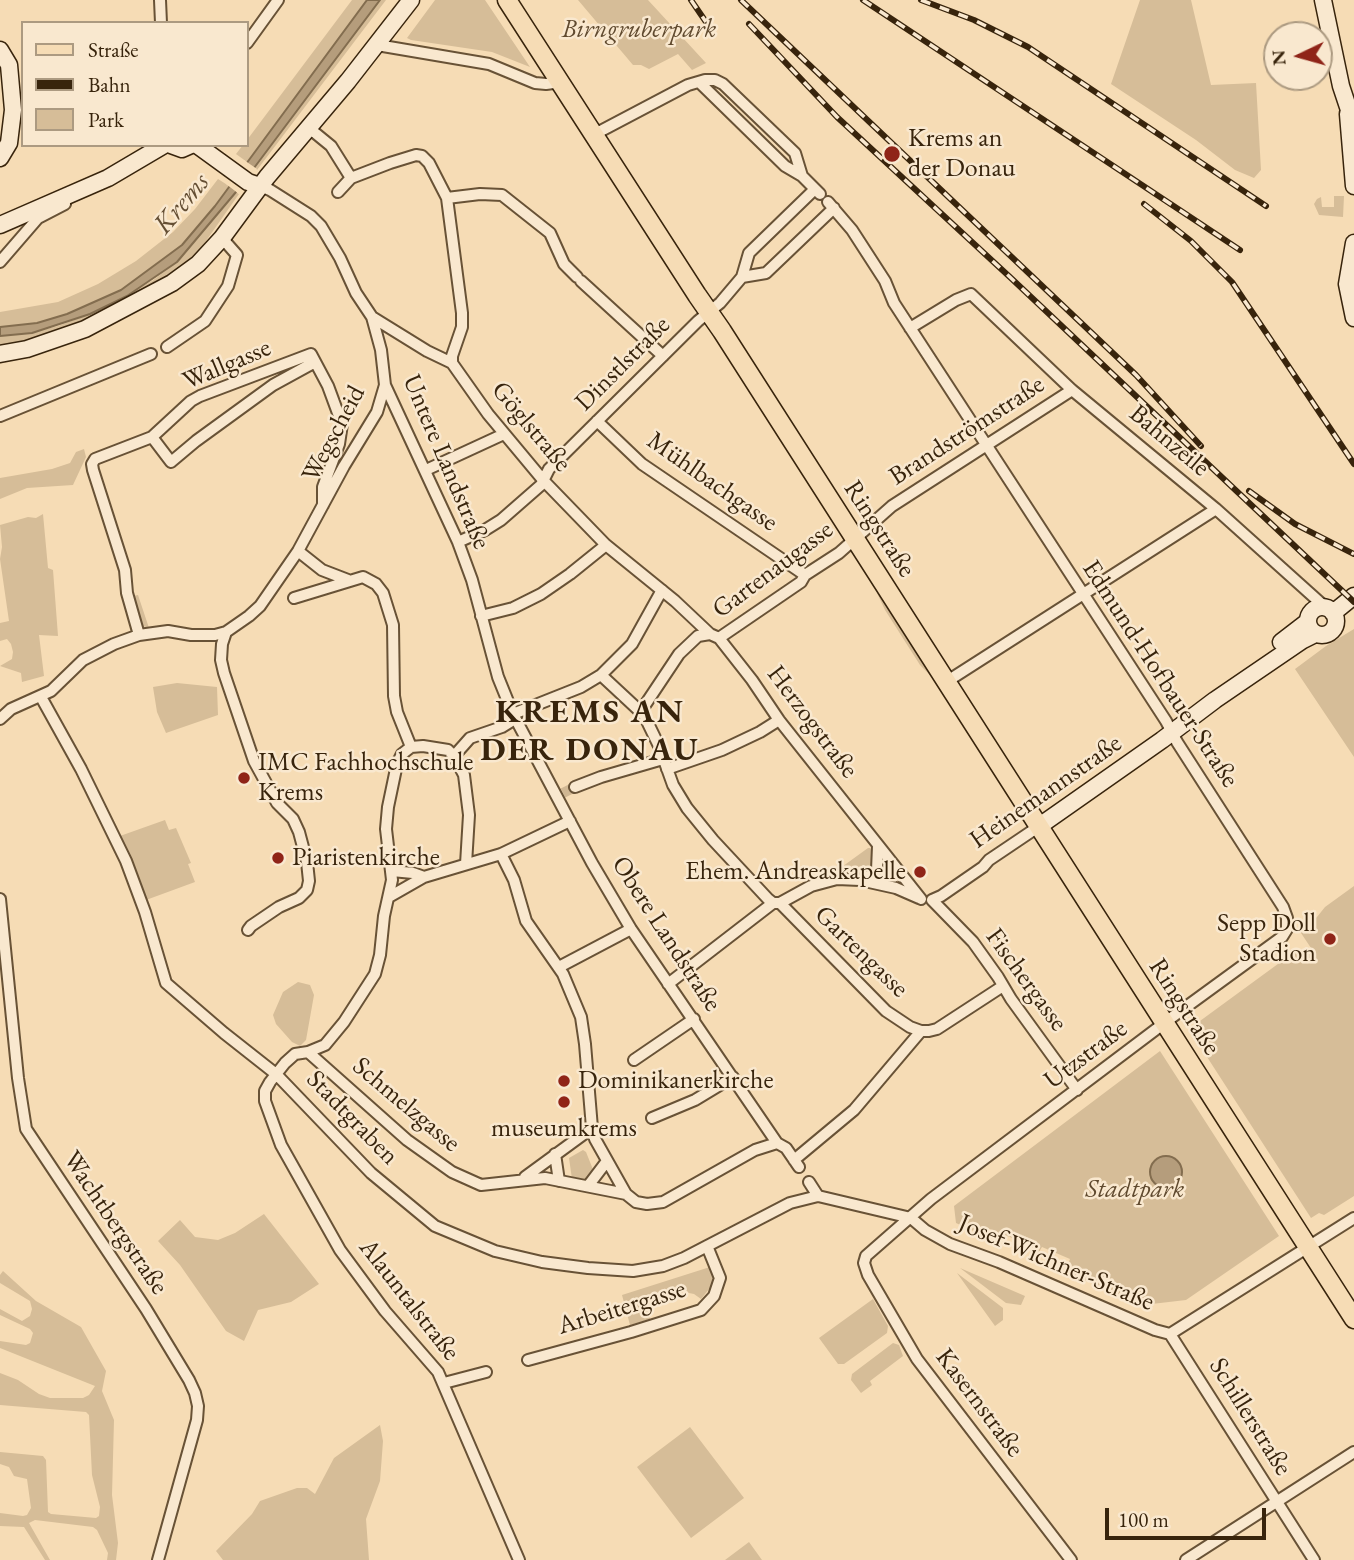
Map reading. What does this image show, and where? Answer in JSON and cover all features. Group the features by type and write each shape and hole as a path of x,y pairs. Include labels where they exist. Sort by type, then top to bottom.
{"main road":[{"name":"Ringstraße","path":"507,0 854,538 952,678 1038,827 1354,1319"}],"street":[{"path":"160,0 161,21"},
{"path":"248,42 278,0"},
{"path":"0,354 57,341 130,307 188,272 222,238 254,184 309,128 411,0"},
{"path":"1323,0 1347,108 1354,186"},
{"path":"377,45 489,64 535,83 561,82"},
{"path":"0,50 9,65 13,110 9,143 0,158"},
{"name":"Edmund-Hofbauer-Straße","path":"594,134 688,85 699,82 785,166 802,176 852,230 885,281 894,303 1283,907 1287,929"},
{"path":"1347,108 1354,125"},
{"path":"309,128 331,146 351,178"},
{"path":"0,225 133,165 161,147"},
{"path":"197,147 254,184"},
{"path":"338,192 351,178 390,163 416,155 422,156 429,163 447,198 462,313 462,327 452,363"},
{"path":"0,262 38,218 82,195 92,184"},
{"name":"Untere Landstraße","path":"254,184 270,190 312,216 321,226 372,317 381,350 385,385 426,470 472,580 495,668 513,714"},
{"path":"447,198 480,194 502,195 550,233 565,264 663,356"},
{"path":"824,198 766,273 742,277 749,253 824,198"},
{"path":"167,347 196,329 209,317 228,286 237,255 222,238"},
{"path":"1354,243 1347,284 1354,318"},
{"name":"Dinstlstraße","path":"457,542 501,520 541,485 550,469 742,277"},
{"name":"Bahnzeile","path":"910,328 956,300 971,295 1072,390 1216,509 1329,610"},
{"name":"Göglstraße","path":"372,317 452,363 504,434 543,480 607,545 662,590"},
{"path":"0,416 151,354"},
{"path":"152,437 171,462 196,440 313,358 328,386 342,424 339,444 323,487 323,505"},
{"name":"Wallgasse","path":"139,635 127,593 125,570 92,464 104,454 152,437 191,401 313,358"},
{"name":"Wegscheid","path":"226,632 260,606 298,551 377,412 385,385"},
{"name":"Brandströmstraße","path":"854,538 892,506 1072,390"},
{"name":"Mühlbachgasse","path":"597,421 642,464 805,575"},
{"path":"426,470 504,434"},
{"path":"952,678 1216,509"},
{"name":"Gartenaugasse","path":"636,707 698,636 715,636 791,589 801,582 805,575 839,553 854,538"},
{"path":"481,617 513,608 541,594 607,545"},
{"path":"298,551 323,569 348,580"},
{"path":"294,598 363,577 376,584 389,606 394,635 394,696 397,712 411,747"},
{"path":"454,756 460,746 478,733 502,727 510,722 513,714 547,704 601,676 632,644 662,590"},
{"name":"Herzogstraße","path":"662,590 715,636 752,680 779,720 878,846"},
{"path":"1329,610 1336,623 1331,632 1326,635 1311,628 1312,610 1329,610 1354,596"},
{"name":"Heinemannstraße","path":"926,900 941,896 1172,733 1187,721 1217,687 1311,628"},
{"path":"0,719 6,707 41,697 51,691 83,660 114,644 139,635 168,631 205,635 226,632 221,660 254,761 277,803 293,819 303,844 309,881 307,890 299,898 279,907 248,930"},
{"path":"601,676 636,707"},
{"name":"Stadtgraben","path":"41,697 81,769 126,861 166,982 276,1074 371,1173 435,1226 504,1253 542,1262 633,1271 663,1266 790,1203 818,1196"},
{"name":"Gartengasse","path":"636,707 652,728 673,785 698,822 880,1005 910,1027 921,1031"},
{"name":"Obere Landstraße","path":"513,714 560,794 570,821 631,929 777,1143 786,1148 797,1163 854,1110 921,1031"},
{"path":"575,787 601,777 722,750 779,720"},
{"path":"276,1074 295,1054 325,1045 375,974 392,871 386,829 389,799 397,764 402,754 411,747 438,747 448,750 464,775 469,815 466,864"},
{"path":"388,897 424,877 500,854 570,821"},
{"path":"860,880 877,870 878,846"},
{"name":"Fischergasse","path":"878,846 926,900 973,942 1077,1090"},
{"path":"500,854 514,880 526,921 570,987 585,1044 592,1128 626,1194"},
{"path":"392,871 424,877"},
{"path":"668,984 776,903 811,886 837,879 860,880 896,888 926,900"},
{"name":"Wachtbergstraße","path":"0,899 18,1078 26,1129 146,1309 195,1393 197,1420 158,1560"},
{"path":"559,967 631,929"},
{"name":"Utzstraße","path":"864,1263 871,1249 931,1199 1282,937 1287,929"},
{"path":"921,1031 937,1029 1003,986"},
{"path":"634,1060 694,1019"},
{"name":"Schmelzgasse","path":"308,1052 407,1140 452,1172 481,1185 505,1184 535,1177 626,1194 636,1202 663,1202 755,1150 777,1143"},
{"name":"Alauntalstraße","path":"276,1074 265,1091 268,1114 308,1195 365,1286 432,1362 444,1383 519,1560"},
{"path":"652,1118 695,1100 733,1077"},
{"path":"522,1179 592,1128"},
{"path":"555,1154 559,1181"},
{"path":"588,1186 607,1161"},
{"path":"808,1182 818,1196 911,1218"},
{"name":"Josef-Wichner-Straße","path":"911,1218 925,1230 950,1244 1170,1334"},
{"path":"1170,1334 1354,1218"},
{"name":"Arbeitergasse","path":"528,1360 701,1310 714,1296 720,1278 707,1246"},
{"name":"Kasernstraße","path":"864,1263 868,1275 917,1359 1071,1560"},
{"name":"Schillerstraße","path":"1170,1334 1314,1560"},
{"path":"444,1383 486,1372"},
{"path":"1186,1560 1354,1452"}],"green space":[{"path":"352,0 367,0 247,162 236,154 241,147 248,147 248,139"},
{"path":"380,0 386,0 257,170 254,167"},
{"path":"435,0 485,0 530,67 492,52 407,38"},
{"name":"Birngruberpark","path":"578,0 648,0 706,63 692,70 678,54 649,69 633,65"},
{"path":"1140,0 1191,0 1211,85 1256,83 1261,170 1254,178 1235,170 1196,140 1111,84"},
{"path":"218,179 229,186 215,205 182,245 145,274 121,290 67,314 37,323 0,327 0,312 58,302 98,284 136,261 173,232"},
{"path":"236,192 239,194 194,258 184,267 127,301 55,334 0,349 0,336 31,333 58,326 90,314 152,281 177,262"},
{"path":"1334,196 1344,196 1343,217 1319,215 1314,204 1317,199 1321,197 1322,207 1334,207"},
{"path":"84,449 86,457 73,485 27,488 0,499 0,478 70,463 76,452"},
{"path":"43,514 48,568 53,570 58,636 39,635 44,676 22,682 21,673 0,666 12,659 13,652 7,639 0,641 0,623 9,621 0,559 0,525 28,517 36,518"},
{"path":"879,592 930,675 920,665 885,610 877,593"},
{"path":"138,595 149,628 140,625 133,596"},
{"path":"1354,629 1354,757 1295,669"},
{"path":"177,683 217,687 218,715 166,733 157,712 153,687"},
{"path":"165,820 169,830 176,828 191,863 188,864 195,882 146,900 120,836"},
{"path":"868,848 875,856 871,871 830,872 839,869"},
{"path":"1354,886 1354,1196 1324,1215 1319,1213 1311,1218 1189,1029 1297,950 1305,952 1311,948 1299,930"},
{"path":"298,982 310,985 314,995 306,1040 300,1046 292,1042 276,1024 273,1015 283,992"},
{"name":"Stadtpark","path":"1160,1051 1279,1236 1186,1300 1143,1305 1065,1272 1070,1259 1042,1247 1039,1252 1029,1247 1030,1245 982,1226 978,1233 956,1223 954,1206"},
{"path":"583,1150 594,1172 584,1181 572,1179 569,1158"},
{"path":"264,1214 319,1284 291,1302 258,1310 244,1341 226,1331 180,1265 158,1241 180,1220 195,1237 218,1240 235,1233"},
{"path":"710,1267 713,1284 701,1299 684,1292 647,1304 650,1319 630,1325 622,1295"},
{"path":"960,1268 1025,1296 1021,1305 1006,1303"},
{"path":"3,1271 36,1301 81,1327 106,1371 102,1391 114,1420 112,1495 118,1543 116,1560 107,1560 108,1553 93,1527 35,1520 29,1523 50,1560 45,1560 24,1527 0,1526 0,1513 23,1516 27,1515 31,1508 27,1479 14,1476 9,1467 0,1464 0,1452 43,1456 46,1460 48,1512 51,1514 96,1518 99,1516 100,1507 92,1475 89,1415 86,1412 0,1405 0,1373 50,1398 83,1398 89,1395 95,1386 0,1348 0,1341 26,1345 30,1343 33,1333 0,1315 0,1309 22,1321 30,1316 32,1309 30,1301 0,1283"},
{"path":"957,1273 1003,1308 1003,1320 995,1326"},
{"path":"873,1299 888,1326 887,1333 844,1364 838,1364 819,1338"},
{"path":"893,1343 899,1345 903,1356 870,1381 872,1385 861,1393 851,1380 852,1374"},
{"path":"380,1425 383,1441 380,1481 366,1519 369,1560 223,1560 216,1551 252,1514 260,1501 297,1488 307,1488 315,1494 334,1458"},
{"path":"690,1427 744,1498 691,1538 637,1467"},
{"path":"749,1542 762,1560 725,1560"}],"shaded area":[{"name":"Krems","path":"367,0 380,0 236,192 177,262 127,296 90,314 32,333 0,336 0,327 37,323 67,314 121,290 182,245 215,206"},
{"path":"1166,1156 1177,1161 1182,1172 1177,1183 1166,1188 1155,1183 1150,1172 1155,1161"}],"pier":[{"path":"244,160 257,169 239,194 226,184"}],"tunnel":[{"path":"563,793 575,787"}],"railway":[{"path":"691,0 706,22"},
{"path":"741,0 1136,375 1201,446"},
{"path":"863,0 1240,250"},
{"path":"921,0 974,20 1028,47 1266,206"},
{"path":"749,24 837,117 1354,602"},
{"path":"1144,204 1191,241 1232,282 1354,464"},
{"path":"1249,491 1295,524 1354,554"}],"place":[{"name":"Krems an der Donau","path":"892,154"},
{"name":"IMC Fachhochschule Krems","path":"244,778"},
{"name":"Piaristenkirche","path":"278,858"},
{"name":"Ehem. Andreaskapelle","path":"920,872"},
{"name":"Sepp Doll Stadion","path":"1330,939"},
{"name":"Dominikanerkirche","path":"564,1081"},
{"name":"museumkrems","path":"564,1102"}],"district":[{"name":"KREMS AN DER DONAU","path":"590,732"}]}
